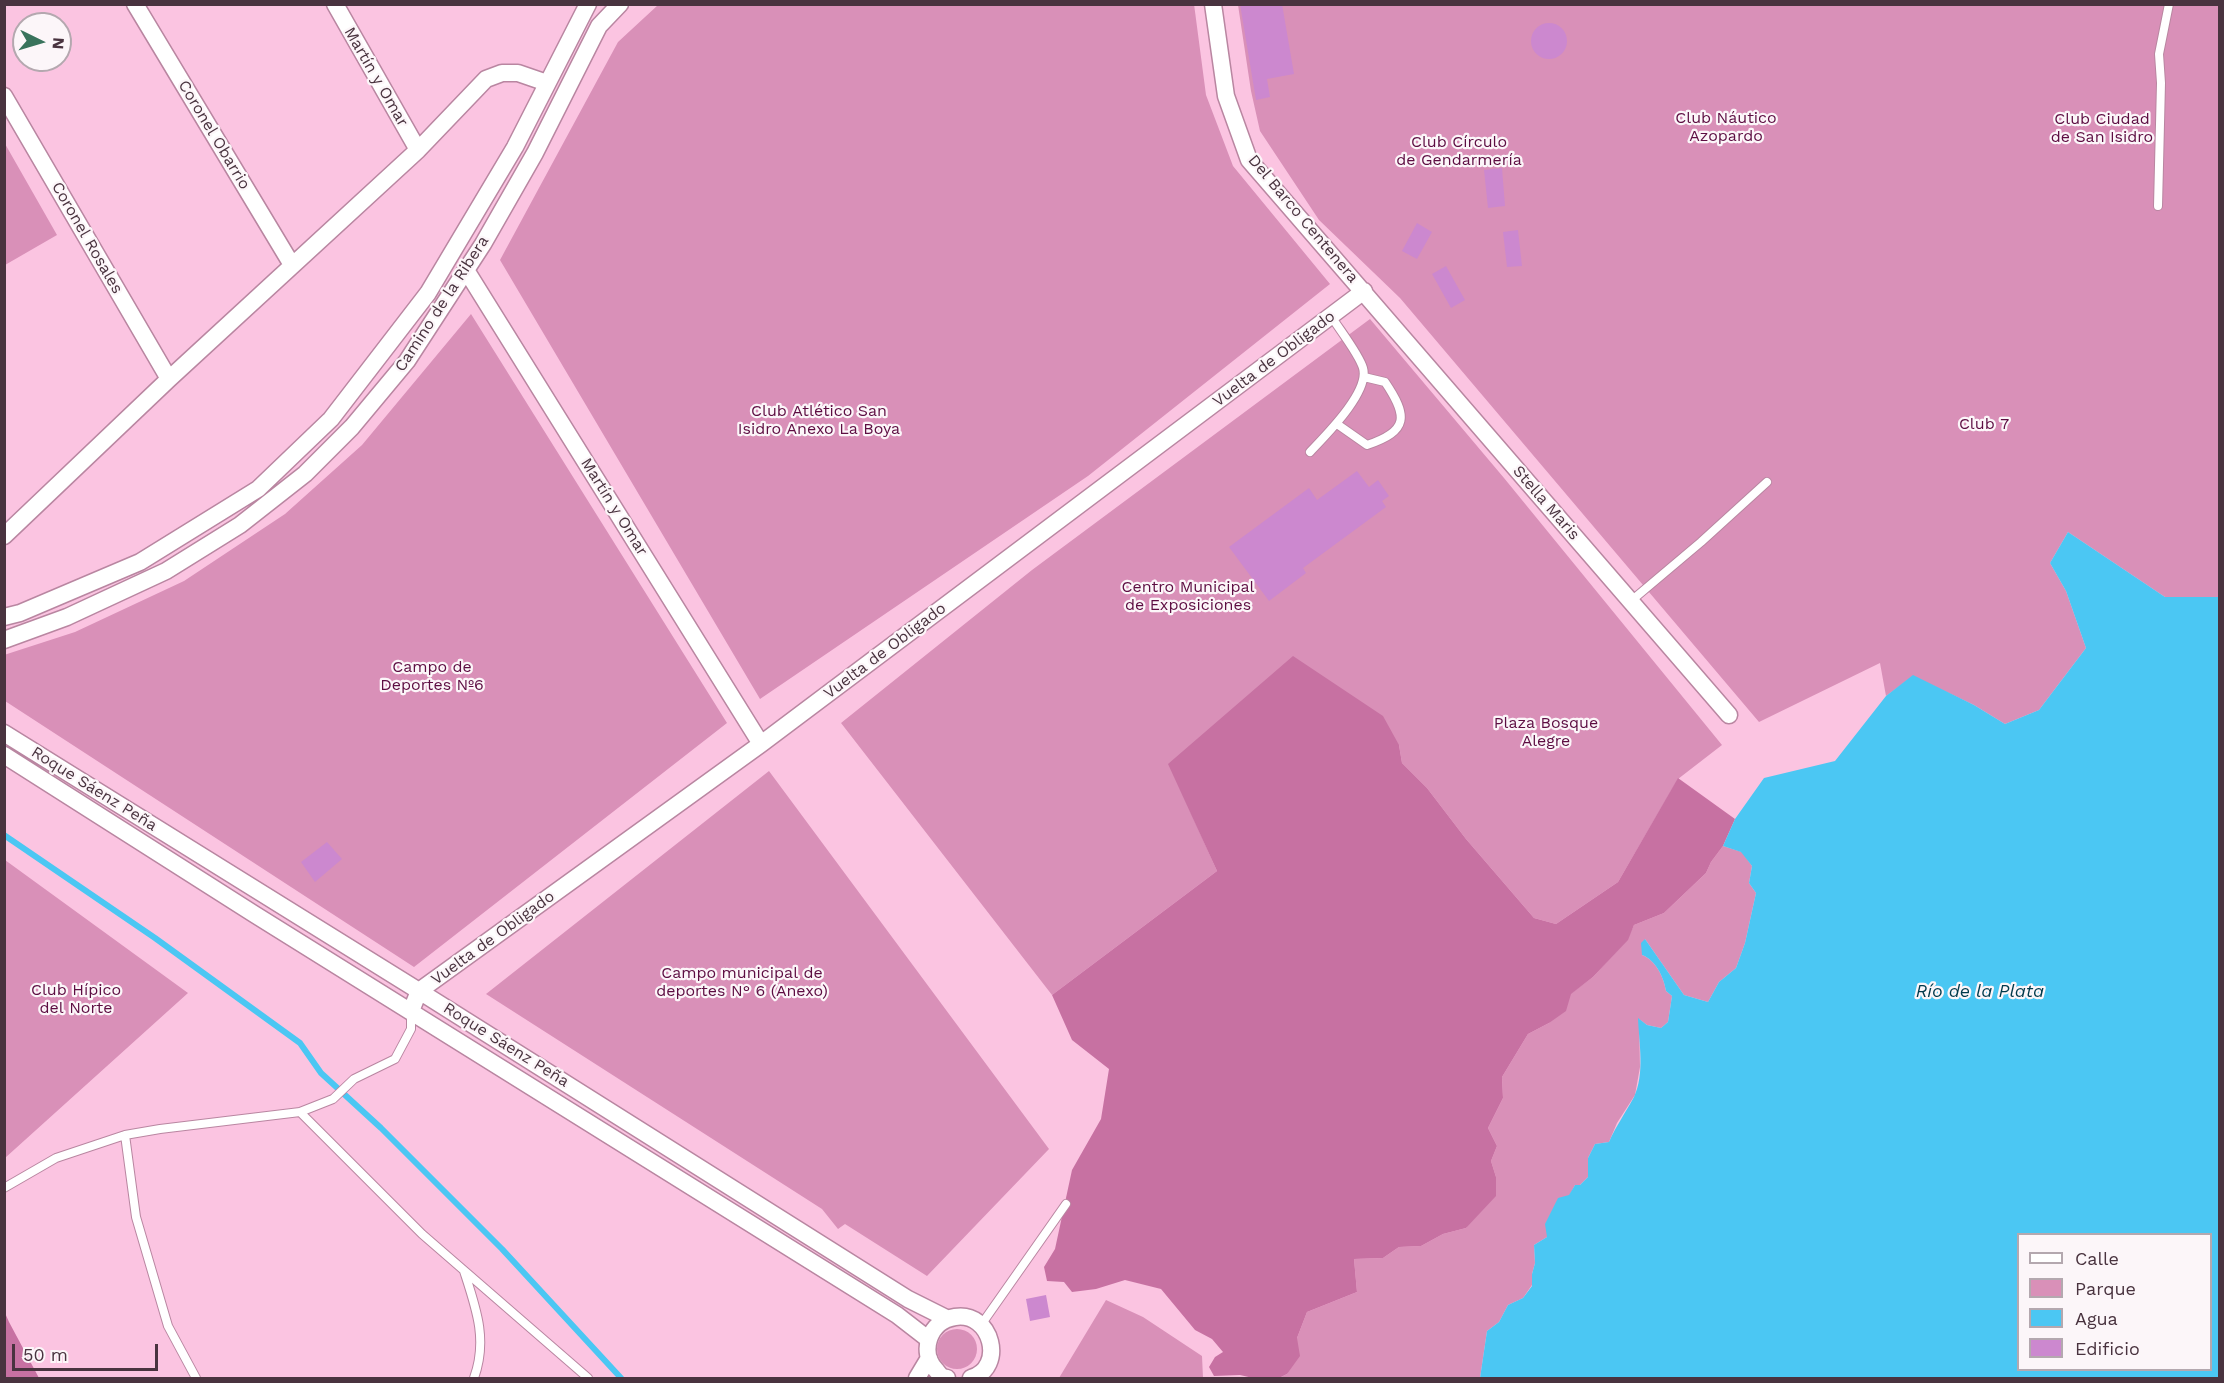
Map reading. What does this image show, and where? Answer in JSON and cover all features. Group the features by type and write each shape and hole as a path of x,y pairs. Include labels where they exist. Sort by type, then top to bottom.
{"street":[{"name":"Coronel Obarrio","path":"135,4 292,265"},
{"name":"Martín y Omar","path":"335,4 418,150"},
{"name":"Camino de la Ribera","path":"4,617 20,613 140,562 258,489 331,419 428,293 515,147 588,4"},
{"name":"Camino de la Ribera","path":"4,640 67,617 166,571 240,525 305,474 352,427 407,361 466,270 535,153 599,26 620,4"},
{"name":"Del Barco Centenera","path":"1213,4 1226,96 1249,160 1364,291"},
{"path":"4,536 292,265 418,150 486,79 502,73 518,73 547,83"},
{"name":"Coronel Rosales","path":"4,96 169,380"},
{"name":"Martín y Omar","path":"466,270 761,744"},
{"name":"Vuelta de Obligado","path":"411,1011 419,991 761,744 1364,291"},
{"name":"Stella Maris","path":"1364,291 1729,715"},
{"name":"Roque Sáenz Peña","path":"4,733 908,1299 948,1319 956,1316 970,1318 981,1325"},
{"name":"Roque Sáenz Peña","path":"4,755 897,1316 928,1339"},
{"path":"944,1378 930,1364 926,1347 935,1329 948,1319"},
{"path":"971,1378 977,1377 989,1363 992,1350 989,1336 981,1325"},
{"path":"917,1378 929,1358"}],"lane":[{"path":"2158,206 2161,83 2159,54 2169,4"},
{"path":"1310,452 1337,424 1354,400 1364,377 1363,367 1331,316"},
{"path":"1337,424 1367,445 1385,439 1396,431 1400,420 1399,403 1384,382 1364,377"},
{"path":"1630,601 1701,542 1767,482"},
{"path":"4,1188 56,1158 125,1135 300,1112 333,1099 354,1079 395,1059 411,1029 411,1011"},
{"path":"300,1112 422,1234 588,1378"},
{"path":"125,1135 136,1217 168,1326 196,1378"},
{"path":"981,1325 1066,1204"},
{"path":"464,1270 480,1320 479,1364 474,1378"}],"green space":[{"name":"Club Atlético San Isidro Anexo La Boya","path":"1194,4 1206,95 1233,166 1330,284 1088,476 760,699 500,260 618,42 658,5"},
{"path":"1238,5 2219,5 2219,597 2165,597 2068,532 2050,563 2066,591 2086,648 2039,710 2005,724 1974,705 1913,676 1886,696 1880,663 1759,722 1400,298 1319,220 1260,131 1251,91"},
{"path":"4,142 57,235 5,265 4,265"},
{"name":"Campo de Deportes Nº6","path":"471,314 727,723 414,967 5,701 4,655 75,632 184,581 285,514 362,445"},
{"path":"1370,319 1504,478 1722,745 1678,779 1618,882 1556,924 1534,918 1466,839 1427,788 1402,763 1399,745 1169,764 1217,871 1052,995 841,723 1032,570"},
{"name":"Campo municipal de deportes N° 6 (Anexo)","path":"769,771 1049,1149 927,1276 845,1224 838,1229 822,1209 486,994"},
{"path":"1723,846 1742,852 1752,866 1749,883 1756,893 1745,943 1736,968 1719,982 1708,1002 1684,995 1645,939 1642,955 1655,965 1666,991 1672,996 1668,1022 1661,1028 1647,1025 1639,1019 1640,1067 1635,1095 1617,1123 1609,1142 1595,1144 1588,1158 1588,1177 1580,1185 1575,1185 1547,1237 1534,1245 1535,1263 1532,1285 1523,1298 1508,1305 1499,1322 1487,1331 1480,1378 1279,1378 1287,1374 1307,1312 1357,1292 1354,1259 1383,1258 1399,1247 1421,1246 1443,1234 1466,1228 1496,1177 1491,1161 1497,1146 1488,1128 1503,1098 1502,1077 1528,1034 1549,1023 1570,994 1593,977 1627,940 1634,925 1664,913 1706,873"},
{"name":"Club Hípico del Norte","path":"5,860 188,993 5,1158"},
{"path":"1106,1300 1143,1317 1202,1356 1203,1378 1059,1378"},
{"path":"957,1329 971,1335 977,1349 971,1363 957,1369 943,1363 937,1349 943,1335"}],"shaded area":[{"path":"1293,656 1383,716 1399,745 1402,763 1427,788 1466,839 1534,918 1556,924 1618,882 1678,778 1735,819 1723,846 1706,873 1664,913 1634,925 1628,940 1593,977 1571,994 1566,1011 1528,1034 1502,1077 1503,1098 1488,1128 1497,1146 1491,1161 1496,1177 1496,1196 1466,1228 1443,1234 1421,1246 1399,1247 1383,1258 1354,1259 1357,1292 1307,1312 1297,1338 1300,1356 1287,1374 1279,1378 1214,1376 1209,1367 1215,1357 1223,1352 1212,1339 1195,1330 1161,1289 1125,1280 1096,1289 1072,1292 1064,1282 1047,1281 1044,1267 1055,1249 1072,1170 1101,1119 1109,1069 1072,1040 1052,995 1217,871 1168,764"},
{"path":"5,1313 9,1322 39,1378 5,1378"}],"water":[{"name":"Río de la Plata","path":"2068,532 2165,597 2219,597 2219,1378 1480,1378 1487,1331 1499,1322 1508,1305 1523,1298 1532,1286 1535,1263 1534,1245 1547,1237 1545,1224 1558,1198 1569,1195 1575,1185 1580,1185 1588,1177 1588,1158 1595,1144 1609,1142 1634,1097 1640,1068 1638,1018 1647,1025 1661,1028 1668,1022 1672,996 1666,991 1655,965 1642,955 1641,943 1645,939 1684,995 1708,1002 1719,982 1736,968 1745,943 1756,893 1749,883 1752,866 1741,852 1723,846 1735,819 1764,778 1835,761 1886,696 1913,675 1974,705 2005,724 2039,710 2086,648 2066,591 2050,563"}],"building":[{"path":"1240,4 1282,4 1294,74 1267,79 1270,97 1256,100"},
{"path":"1549,23 1561,29 1567,41 1561,53 1549,59 1537,53 1531,41 1537,29"},
{"path":"1502,168 1505,206 1488,208 1484,170"},
{"path":"1417,223 1432,232 1417,259 1402,251"},
{"path":"1518,230 1522,266 1507,267 1503,232"},
{"path":"1446,266 1465,300 1451,308 1432,274"},
{"path":"1357,471 1369,487 1378,480 1389,496 1382,501 1386,507 1303,568 1306,573 1269,601 1229,547 1309,488 1317,500"},
{"path":"327,842 342,859 315,882 301,862"},
{"path":"1046,1295 1050,1317 1030,1321 1026,1299"}],"waterway":[{"path":"4,835 155,938 300,1043 321,1073 381,1128 502,1249 621,1378"}],"park label":[{"name":"Club Náutico Azopardo","path":"1726,127"},
{"name":"Club Ciudad de San Isidro","path":"2102,128"},
{"name":"Club Círculo de Gendarmería","path":"1459,151"},
{"name":"Club 7","path":"1984,424"},
{"name":"Centro Municipal de Exposiciones","path":"1188,596"},
{"name":"Plaza Bosque Alegre","path":"1546,732"}]}
